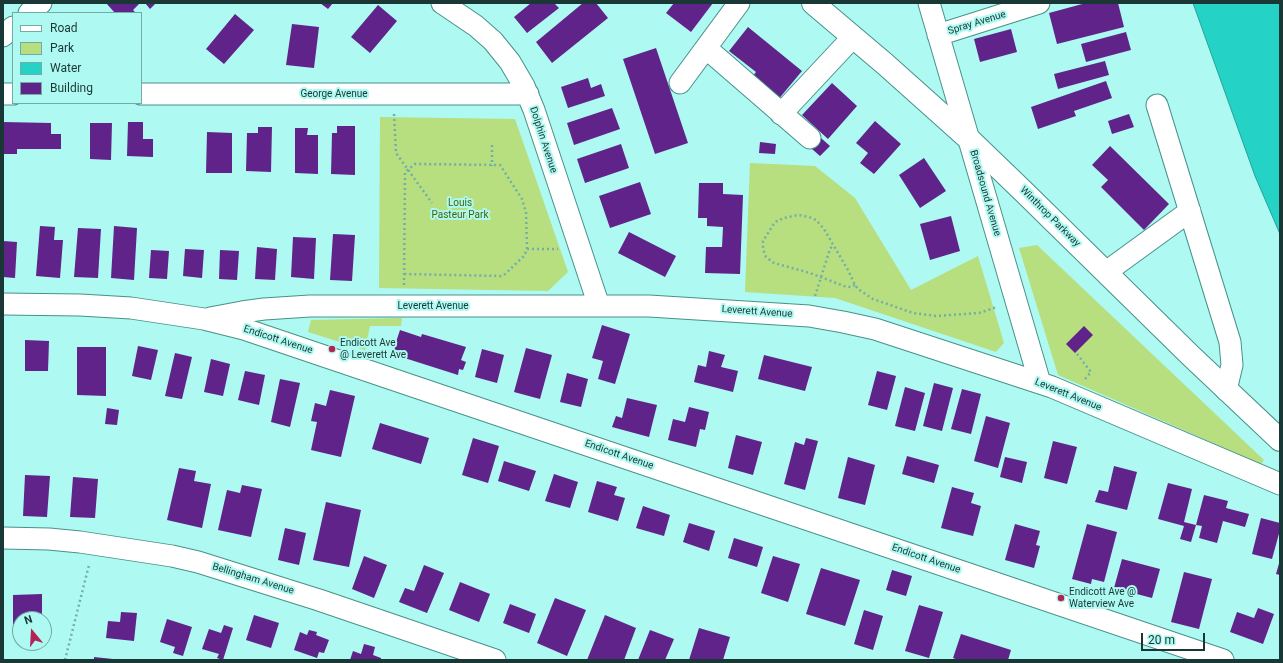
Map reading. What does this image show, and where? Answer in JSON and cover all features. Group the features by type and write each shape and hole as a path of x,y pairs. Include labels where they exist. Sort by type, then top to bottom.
{"main road":[{"name":"Winthrop Parkway","path":"813,3 970,140 1226,390 1280,440"}],"street":[{"path":"30,12 40,3"},
{"path":"680,83 739,3"},
{"name":"Broadsound Avenue","path":"929,3 1040,383"},
{"name":"Spray Avenue","path":"938,35 1039,3"},
{"name":"Dolphin Avenue","path":"449,5 476,26 504,54 515,70 528,94 599,306"},
{"path":"3,36 12,28"},
{"path":"782,114 853,37"},
{"path":"706,48 810,138"},
{"name":"George Avenue","path":"142,94 528,94"},
{"path":"1157,106 1230,342 1232,365 1226,390"},
{"path":"1106,272 1190,211"},
{"name":"Endicott Avenue","path":"3,304 106,306 156,311 204,319 262,334 1224,660"},
{"name":"Leverett Avenue","path":"204,319 249,311 310,306 665,307 809,316 844,322 875,330 1040,383 1065,392 1280,484"},
{"name":"Bellingham Avenue","path":"3,538 49,539 80,542 172,556 198,562 319,600 495,660"}],"path":[{"path":"394,94 396,152 432,203"},
{"path":"492,145 492,166"},
{"path":"404,274 501,276 504,275 524,256 527,249 526,212 522,199 500,165 415,164 405,172 404,274 404,289"},
{"path":"855,285 851,287 844,286 810,273 774,264 766,257 763,249 763,241 775,222 784,218 798,215 816,220 824,229 834,245 855,285 858,289 873,298 913,313 936,316 979,313 999,306"},
{"path":"809,316 820,277 830,249 834,245"},
{"path":"527,249 580,249"},
{"path":"1077,354 1091,372 1084,381"},
{"path":"65,660 89,562"}],"green space":[{"name":"Louis Pasteur Park","path":"380,117 515,119 568,272 548,291 379,288"},
{"path":"750,163 815,166 855,198 911,290 978,256 1004,343 996,352 835,298 745,292"},
{"path":"1037,245 1264,460 1261,464 1058,375 1019,248"},
{"path":"402,318 401,326 370,326 365,350 308,332 311,320"}],"water":[{"path":"1193,3 1280,3 1280,234 1255,176"}],"building":[{"path":"106,3 139,4 133,10 135,12 114,12"},
{"path":"145,3 156,3 150,9"},
{"path":"320,3 333,3 328,9"},
{"path":"531,3 554,3 559,8 527,33 514,17"},
{"path":"583,3 596,3 608,18 552,63 536,42"},
{"path":"674,3 713,3 691,32 666,13"},
{"path":"1086,3 1118,3 1124,27 1057,44 1049,13"},
{"path":"378,5 397,21 370,53 351,37"},
{"path":"235,14 254,30 224,64 206,49"},
{"path":"292,24 319,27 314,68 286,65"},
{"path":"748,27 802,71 777,101 750,80 756,72 729,51"},
{"path":"1011,29 1017,52 980,62 974,39"},
{"path":"1126,32 1131,50 1086,62 1081,44"},
{"path":"656,48 688,143 655,154 623,59"},
{"path":"1105,61 1109,75 1058,89 1054,74"},
{"path":"588,78 591,88 601,84 605,96 568,108 561,87"},
{"path":"1106,81 1112,98 1074,111 1076,116 1038,129 1031,107"},
{"path":"832,83 857,106 828,139 802,115"},
{"path":"612,108 620,129 574,145 567,123"},
{"path":"1129,114 1134,127 1112,134 1108,121"},
{"path":"875,121 901,144 874,174 860,163 868,153 856,143"},
{"path":"3,122 51,123 51,134 61,134 61,149 17,149 17,154 3,154"},
{"path":"128,122 143,122 143,139 153,139 153,157 127,156"},
{"path":"90,123 112,123 111,160 90,159"},
{"path":"337,126 355,126 355,175 331,174 332,133 337,133"},
{"path":"258,127 272,127 271,172 246,171 247,133 258,133"},
{"path":"295,128 308,128 307,135 318,135 318,174 295,173"},
{"path":"207,132 232,133 232,173 206,173"},
{"path":"821,138 830,146 820,156 812,149"},
{"path":"760,142 776,144 775,154 759,153"},
{"path":"621,144 629,168 585,183 577,159"},
{"path":"1110,146 1169,204 1144,230 1101,187 1108,180 1092,165"},
{"path":"924,158 946,191 920,208 899,175"},
{"path":"640,182 651,214 610,228 599,196"},
{"path":"699,183 723,183 723,194 743,195 740,274 705,273 706,247 722,247 723,227 707,226 707,218 698,218"},
{"path":"951,216 960,251 930,260 920,224"},
{"path":"40,226 55,227 54,240 63,240 60,278 36,276"},
{"path":"114,226 137,228 134,280 111,278"},
{"path":"78,228 101,229 98,278 74,277"},
{"path":"629,232 676,256 665,277 618,253"},
{"path":"333,234 355,235 352,281 330,280"},
{"path":"293,237 316,238 314,279 291,277"},
{"path":"3,241 17,242 15,278 3,277"},
{"path":"257,247 277,249 275,280 255,279"},
{"path":"185,249 204,250 202,278 183,276"},
{"path":"151,250 169,251 167,279 149,278"},
{"path":"220,250 239,251 237,280 219,279"},
{"path":"602,325 630,334 615,384 598,379 603,361 592,358"},
{"path":"1084,326 1093,335 1075,353 1066,344"},
{"path":"400,330 421,337 422,334 466,347 461,360 466,362 463,370 459,369 458,375 392,354"},
{"path":"25,340 49,341 48,371 25,371"},
{"path":"138,346 158,350 151,380 132,376"},
{"path":"77,347 106,347 106,396 77,395"},
{"path":"526,348 552,355 540,399 514,392"},
{"path":"482,349 504,355 497,383 475,377"},
{"path":"709,351 725,355 721,367 738,371 733,392 694,382 698,365 706,367"},
{"path":"175,353 192,357 182,399 165,396"},
{"path":"764,355 812,367 805,391 758,379"},
{"path":"211,359 230,364 223,396 204,392"},
{"path":"245,371 265,375 259,405 238,400"},
{"path":"877,371 896,376 887,410 868,405"},
{"path":"567,373 588,379 581,407 560,402"},
{"path":"280,379 300,383 290,427 271,422"},
{"path":"934,383 953,388 942,431 923,426"},
{"path":"905,387 925,393 915,431 895,426"},
{"path":"962,389 981,394 971,434 951,429"},
{"path":"330,390 355,396 341,457 311,450 317,422 311,421 315,403 326,406"},
{"path":"627,398 657,405 649,437 612,427 616,416 622,418"},
{"path":"689,407 709,412 705,430 700,429 696,447 668,440 673,419 685,422"},
{"path":"107,408 119,410 117,425 105,424"},
{"path":"986,416 1010,423 998,468 974,461"},
{"path":"380,423 429,438 421,464 372,449"},
{"path":"736,435 762,442 753,475 728,468"},
{"path":"473,438 499,446 488,483 462,475"},
{"path":"806,438 818,441 805,490 784,484 795,442 804,445"},
{"path":"1053,441 1077,447 1067,484 1044,478"},
{"path":"907,456 939,465 934,483 902,474"},
{"path":"848,457 875,465 865,505 838,498"},
{"path":"1005,457 1027,462 1022,483 1000,477"},
{"path":"504,461 536,471 529,491 498,481"},
{"path":"1114,466 1137,472 1127,510 1095,502 1099,490 1108,492"},
{"path":"179,468 196,471 194,481 211,484 202,528 167,520"},
{"path":"554,474 578,482 570,508 545,501"},
{"path":"25,475 50,476 47,517 23,516"},
{"path":"73,477 98,479 95,518 70,517"},
{"path":"597,481 617,487 614,495 625,498 618,521 588,512"},
{"path":"1168,483 1192,489 1184,522 1196,525 1191,542 1180,539 1184,526 1158,519"},
{"path":"242,485 262,489 251,537 218,530 227,490 240,493"},
{"path":"952,487 974,493 971,503 981,506 973,536 941,528"},
{"path":"1204,495 1228,501 1226,508 1249,514 1245,527 1223,521 1217,543 1199,538 1202,526 1196,525"},
{"path":"326,502 361,510 349,567 313,560"},
{"path":"643,506 670,515 664,536 636,528"},
{"path":"1261,518 1280,523 1280,530 1272,559 1252,554"},
{"path":"689,523 715,531 709,551 683,542"},
{"path":"1015,524 1040,531 1036,545 1040,546 1034,568 1005,560"},
{"path":"1087,524 1117,532 1104,582 1092,579 1091,584 1072,579"},
{"path":"285,528 306,533 299,565 278,560"},
{"path":"734,538 763,547 757,567 728,558"},
{"path":"364,556 387,565 374,598 352,589"},
{"path":"773,556 800,564 788,602 761,593"},
{"path":"1122,559 1160,569 1152,598 1114,588"},
{"path":"1280,560 1280,575 1276,574"},
{"path":"424,565 444,573 427,613 399,602 405,588 414,591"},
{"path":"821,568 860,580 845,626 806,614"},
{"path":"892,570 912,576 906,596 886,590"},
{"path":"1184,572 1212,579 1199,629 1171,622"},
{"path":"460,582 490,594 479,622 449,610"},
{"path":"42,594 42,611 13,611 13,595"},
{"path":"555,598 586,610 567,656 537,643"},
{"path":"510,604 536,614 529,633 503,623"},
{"path":"919,605 943,612 929,658 905,651"},
{"path":"1258,608 1274,614 1263,644 1230,632 1237,612 1254,618"},
{"path":"864,610 883,616 873,650 854,644"},
{"path":"121,612 137,613 134,641 106,638 108,621 120,622"},
{"path":"254,615 279,623 271,648 246,640"},
{"path":"605,615 636,628 624,660 587,660"},
{"path":"167,619 192,627 183,656 173,653 175,647 160,642"},
{"path":"224,625 233,628 223,660 217,658 219,654 202,649 209,629 221,633"},
{"path":"699,628 730,637 723,660 689,660"},
{"path":"309,630 317,632 316,635 329,640 324,653 319,652 317,658 294,650 300,632 307,635"},
{"path":"650,630 674,639 665,660 638,660"},
{"path":"961,634 1011,650 1008,660 958,660 953,658"},
{"path":"364,644 375,647 373,655 381,658 381,660 350,660 353,651 361,654"},
{"path":"94,657 113,659 113,660 94,660"}],"place":[{"name":"Endicott Ave @ Leverett Ave","path":"332,349"},
{"name":"Endicott Ave @ Waterview Ave","path":"1061,598"}]}
